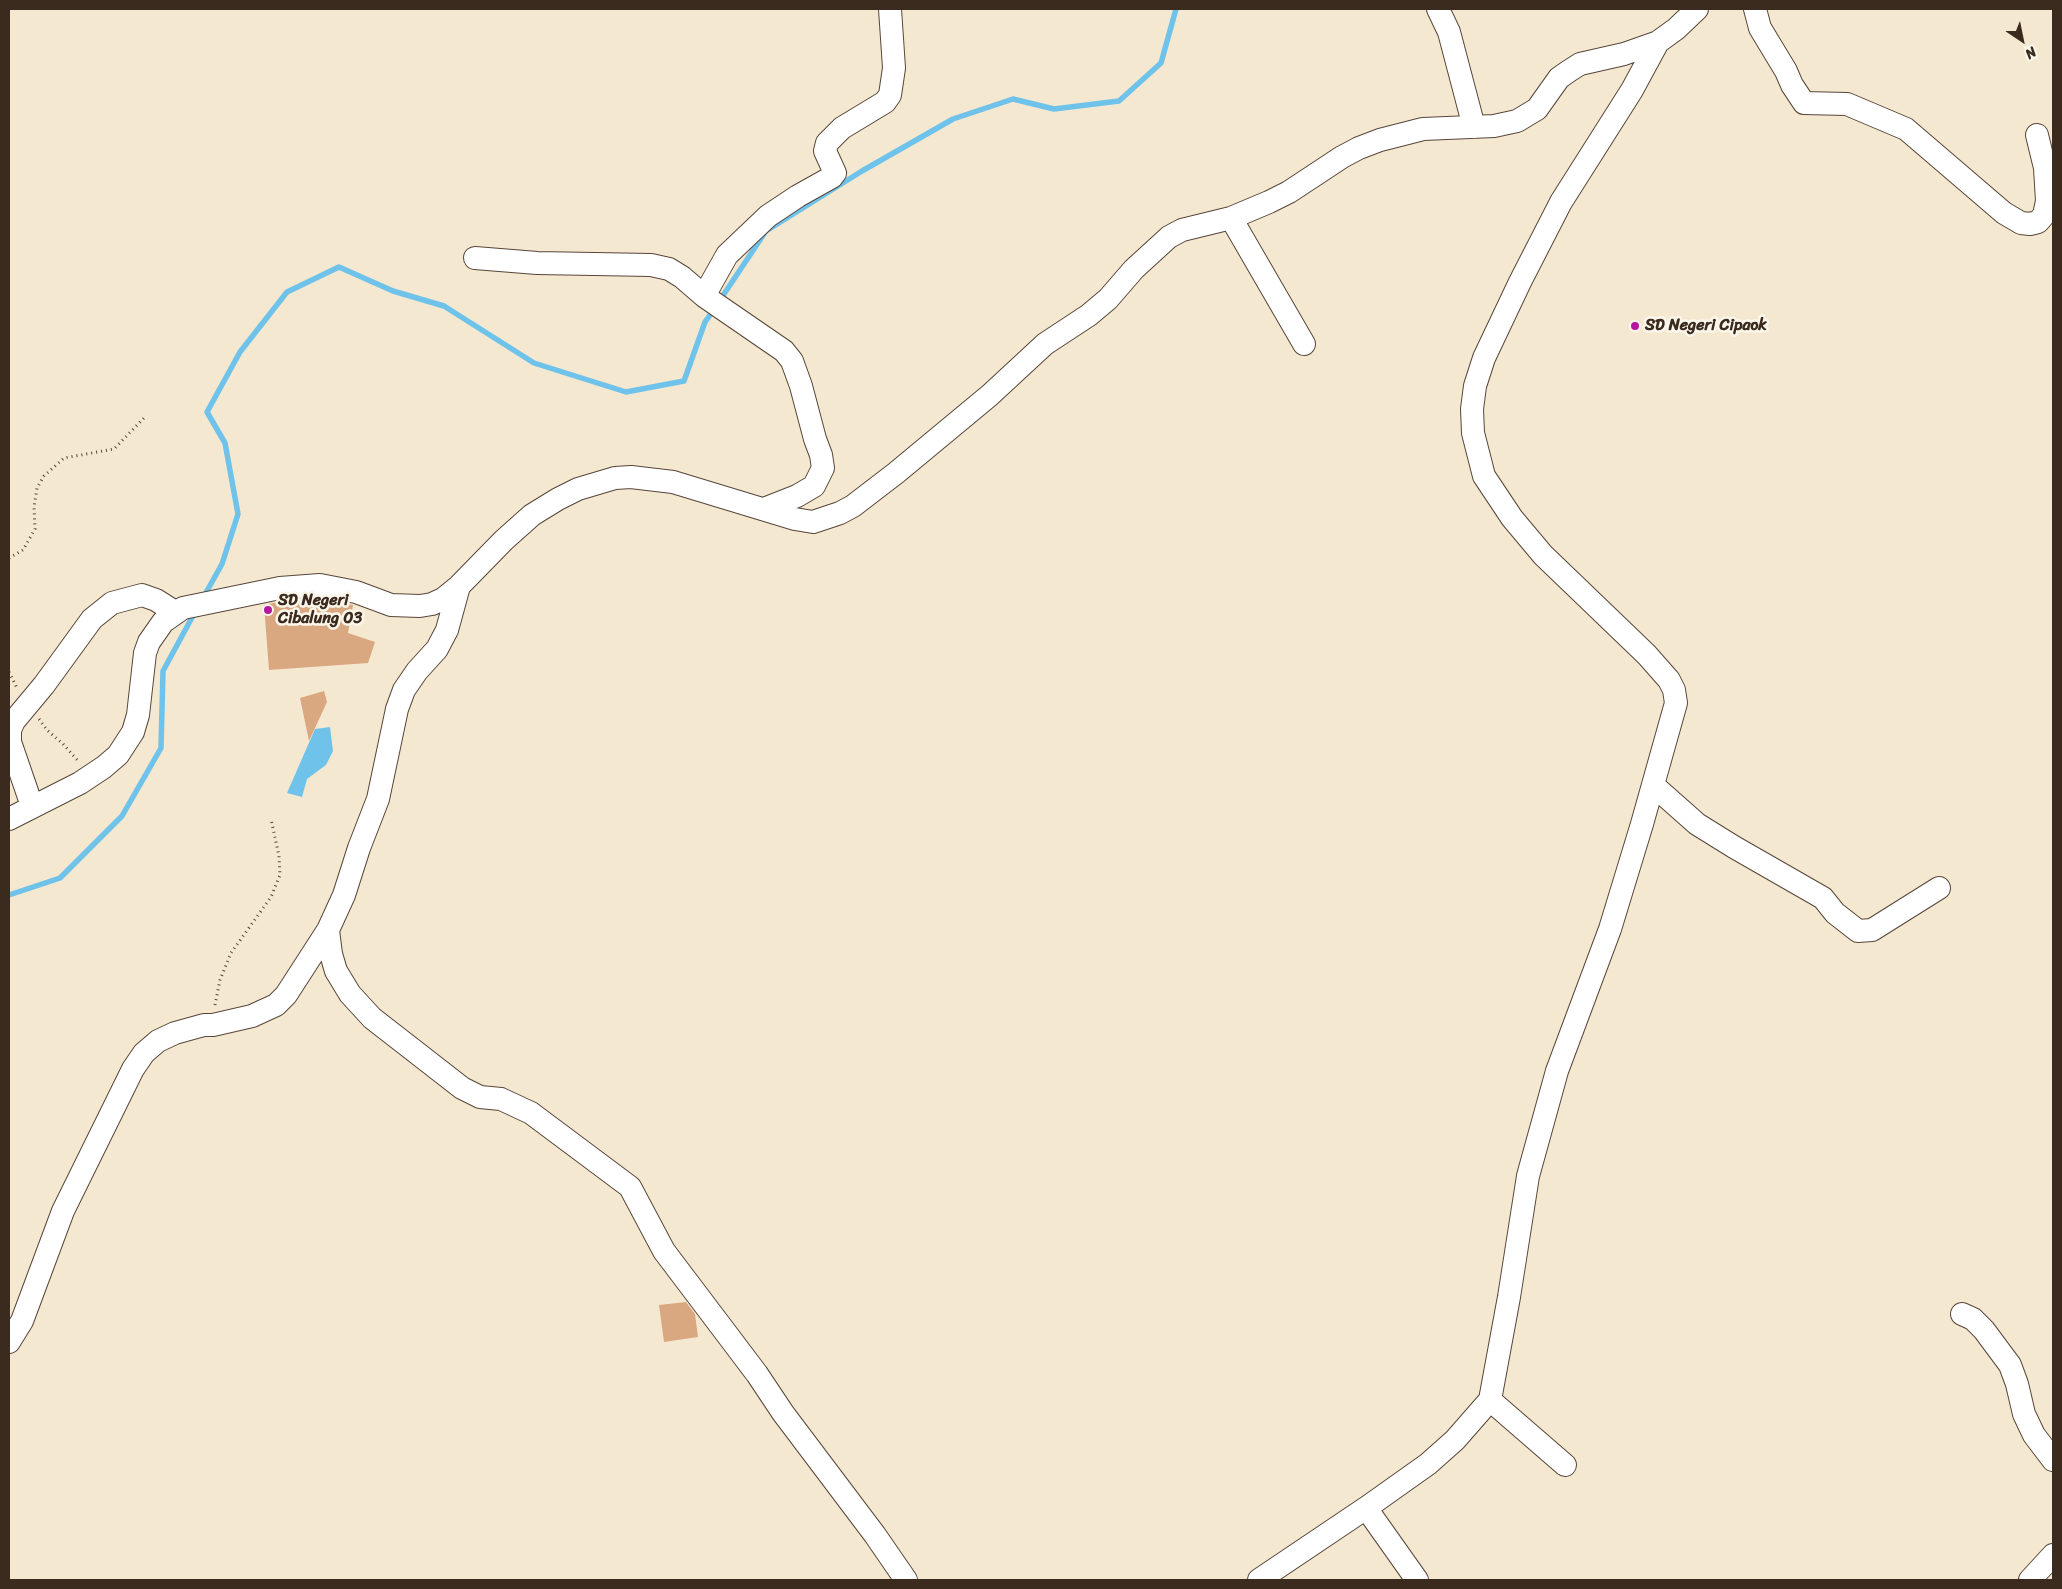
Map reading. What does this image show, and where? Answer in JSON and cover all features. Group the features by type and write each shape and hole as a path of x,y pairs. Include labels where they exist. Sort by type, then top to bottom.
{"street":[{"path":"710,300 727,255 768,216 832,177 835,173 825,151 827,143 842,128 885,102 890,96 894,68 890,9"},
{"path":"1438,9 1449,32 1474,127"},
{"path":"9,819 80,783 104,768 118,755 133,732 141,705 143,670 149,642 158,626 179,610 280,588 320,585 356,592 391,605 420,606 432,604 459,586 504,540 532,515 558,498 578,489 615,478 631,477 673,482 795,519 813,522 840,513 853,506 990,395 1045,344 1089,315 1108,299 1134,269 1169,237 1182,230 1231,218 1289,192 1359,148 1401,134 1424,129 1494,126 1517,121 1537,109 1560,78 1580,64 1624,54 1672,27 1697,9"},
{"path":"1755,9 1760,28 1804,103 1847,104 1906,129 2004,213 2021,222 2030,224 2038,222 2044,215 2047,201 2045,168 2037,135"},
{"path":"1259,1580 1428,1464 1455,1440 1490,1400 1509,1297 1528,1176 1557,1071 1610,929 1654,785 1676,703 1674,690 1669,680 1647,654 1543,555 1512,518 1484,476 1473,433 1472,409 1475,386 1484,358 1561,202 1672,27"},
{"path":"1231,218 1304,344"},
{"path":"475,258 537,263 651,265 669,269 682,276 710,300 784,351 792,361 802,386 823,468 814,486 796,496 764,509"},
{"path":"9,1342 22,1320 64,1211 133,1069 144,1053 158,1041 175,1033 204,1025 213,1025 252,1016 276,1005 286,995 328,930 344,895 359,848 378,799 397,709 404,690 417,671 438,649 453,614 459,586"},
{"path":"32,806 10,742 10,730 14,721 29,704 92,619 112,603 142,595 179,610"},
{"path":"1654,785 1698,824 1822,898 1835,914 1858,931 1872,930 1939,888"},
{"path":"328,930 331,954 336,970 350,994 372,1018 462,1088 480,1097 501,1099 530,1113 630,1187 664,1251 757,1374 783,1413 875,1535 906,1580"},
{"path":"1962,1314 1973,1319 1984,1330 2010,1365 2017,1384 2024,1414 2034,1435 2053,1460"},
{"path":"1490,1400 1565,1465"},
{"path":"1366,1508 1418,1580"},
{"path":"2034,1579 2053,1555"}],"path":[{"path":"9,558 23,550 35,529 34,506 37,488 44,476 64,458 114,449 144,418"},
{"path":"9,672 20,693 47,730 63,744 90,775"},
{"path":"213,1025 220,980 231,953 265,907 275,891 280,875 279,856 271,819"}],"water":[{"path":"330,727 333,751 326,765 307,779 302,797 287,793 315,729"}],"building":[{"path":"319,598 321,601 329,600 353,605 348,633 375,642 368,663 269,670 264,605 282,601"},
{"path":"324,691 327,702 309,741 300,698"},
{"path":"686,1302 695,1314 698,1337 664,1342 659,1305"}],"waterway":[{"path":"720,300 766,231 862,171 953,119 1013,99 1054,109 1119,101 1161,63 1176,9"},
{"path":"203,598 222,564 238,514 225,443 207,412 240,352 287,292 339,267 393,291 444,306 534,363 626,392 684,381 705,322 715,308"},
{"path":"9,895 60,878 122,816 161,748 163,671 195,612"}],"place":[{"name":"SD Negeri Cipaok","path":"1635,326"},
{"name":"SD Negeri Cibalung 03","path":"268,610"}]}
